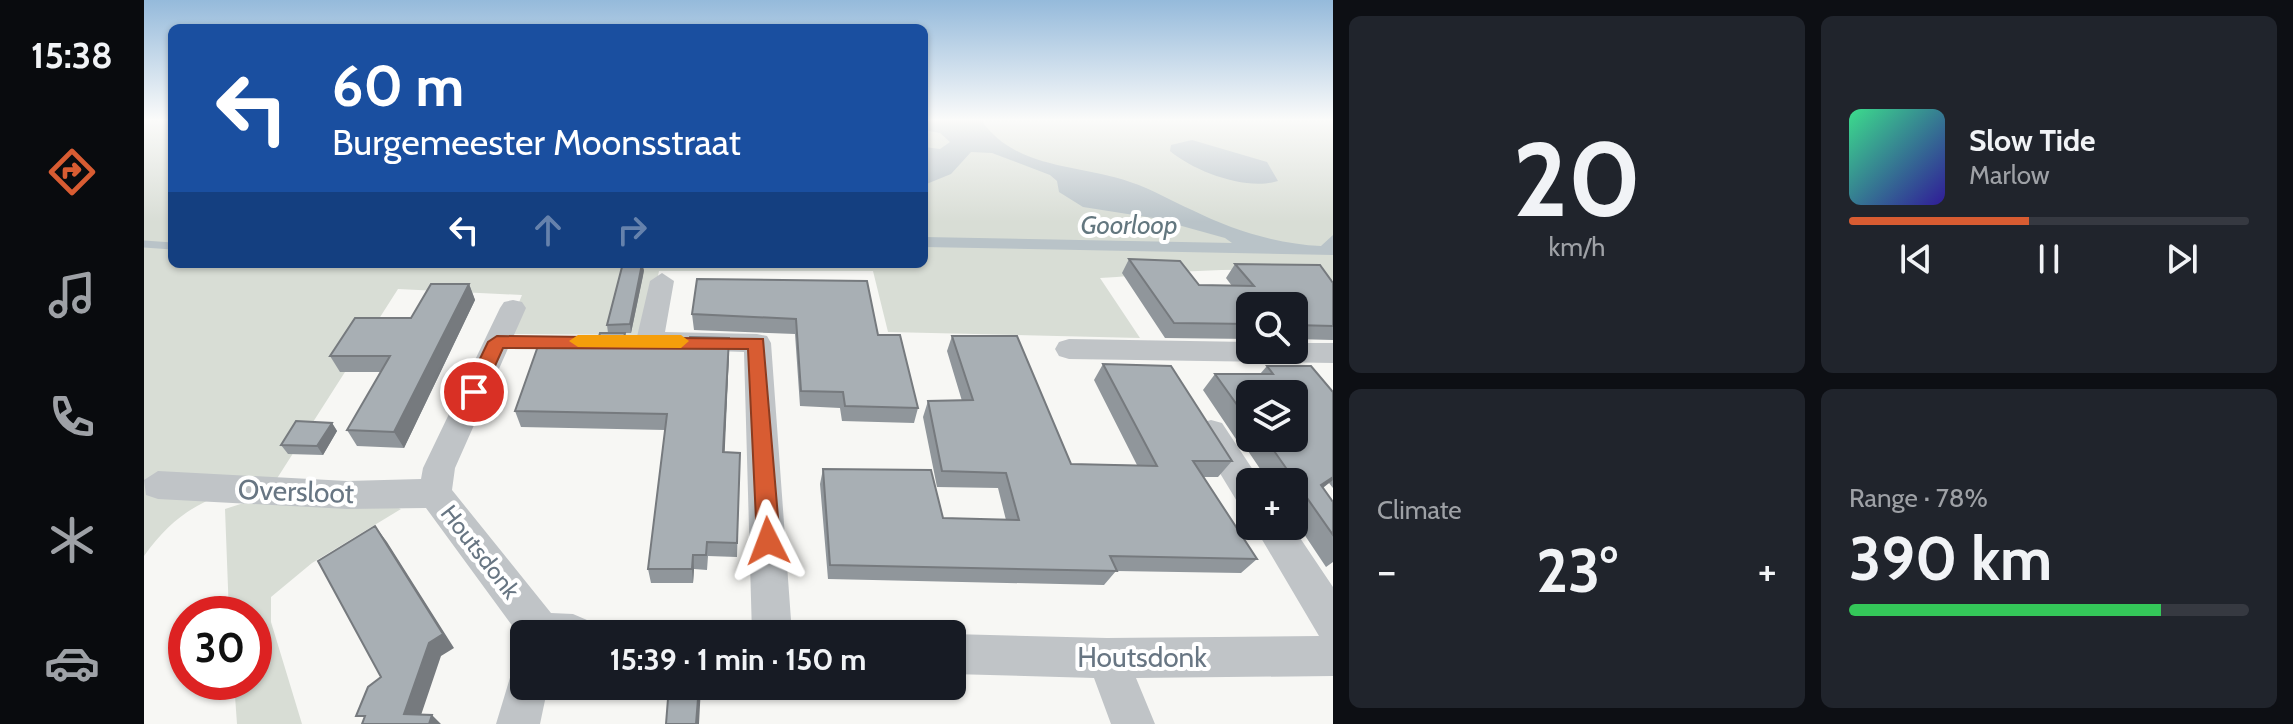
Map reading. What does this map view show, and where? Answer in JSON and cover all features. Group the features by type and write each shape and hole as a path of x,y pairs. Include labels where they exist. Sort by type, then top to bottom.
{"street":[{"path":"662,281 650,341 757,343 771,620"},
{"name":"Houtsdonk","path":"513,308 439,468 435,493 541,620"},
{"path":"1069,349 1333,353"},
{"path":"1159,350 1175,376"},
{"path":"1192,402 1236,471"},
{"name":"Oversloot","path":"158,485 347,495 435,493"},
{"path":"1281,540 1333,622"},
{"name":"Houtsdonk","path":"966,654 1107,658 1333,656"},
{"path":"1107,658 1133,724"},
{"path":"518,724 524,700"}],"lane":[{"path":"497,342 650,341"}],"shaded area":[{"path":"144,154 168,154 168,268 928,268 928,154 1333,154 1333,280 1305,274 1247,270 1100,278 1140,338 888,332 873,271 659,271 646,335 506,334 522,295 398,289 276,480 202,503 172,524 144,556"},
{"path":"928,154 969,154 951,174 928,183"},
{"path":"994,154 1024,154 1130,182 1239,230 1271,239 1321,246 1333,235 1333,255 928,247 928,237 1232,243 1225,238 1153,218 1083,207 1059,192 1057,181 1050,175"},
{"path":"1174,154 1239,154 1267,162 1278,181 1252,183 1222,178"},
{"path":"256,499 386,503 401,509 312,563 272,596 228,596 225,509"},
{"path":"272,625 302,724 237,724 235,700 272,700"}],"building":[{"path":"1129,259 1180,261 1199,285 1254,286 1235,264 1320,265 1333,283 1333,326 1308,325 1308,292 1236,292 1236,324 1174,323"},
{"path":"622,268 641,268 630,324 607,325"},
{"path":"697,279 867,281 878,335 900,335 918,408 845,406 843,392 801,391 796,319 692,314"},
{"path":"431,284 469,284 394,432 347,430 390,356 330,356 355,318 411,318"},
{"path":"600,333 625,333 623,342 689,343 690,337 729,338 723,452 740,453 737,543 707,542 706,555 693,555 692,569 648,569 667,414 515,411 538,346 596,347"},
{"path":"952,336 1017,336 1071,464 1157,466 1103,364 1171,366 1232,461 1193,461 1236,527 1236,540 1245,540 1257,559 1110,556 1117,571 830,565 823,469 931,470 943,518 1019,520 1006,473 942,471 928,401 973,400"},
{"path":"1267,366 1311,366 1333,392 1333,477 1321,485 1333,502 1333,535 1308,499 1308,468 1286,468 1275,452 1308,452 1308,380 1236,380 1236,403 1215,374 1273,374"},
{"path":"296,421 332,423 317,446 281,445"},
{"path":"375,526 443,634 429,643 404,714 432,715 429,724 362,724 365,716 356,716 368,687 381,677 318,561"},
{"path":"668,700 698,700 696,724 666,724"}],"waterway":[{"name":"Goorloop","path":"144,244 168,246"}],"slow traffic":[{"path":"578,341 681,341"}],"route":[{"path":"474,392 497,342 757,343 768,541"}]}
